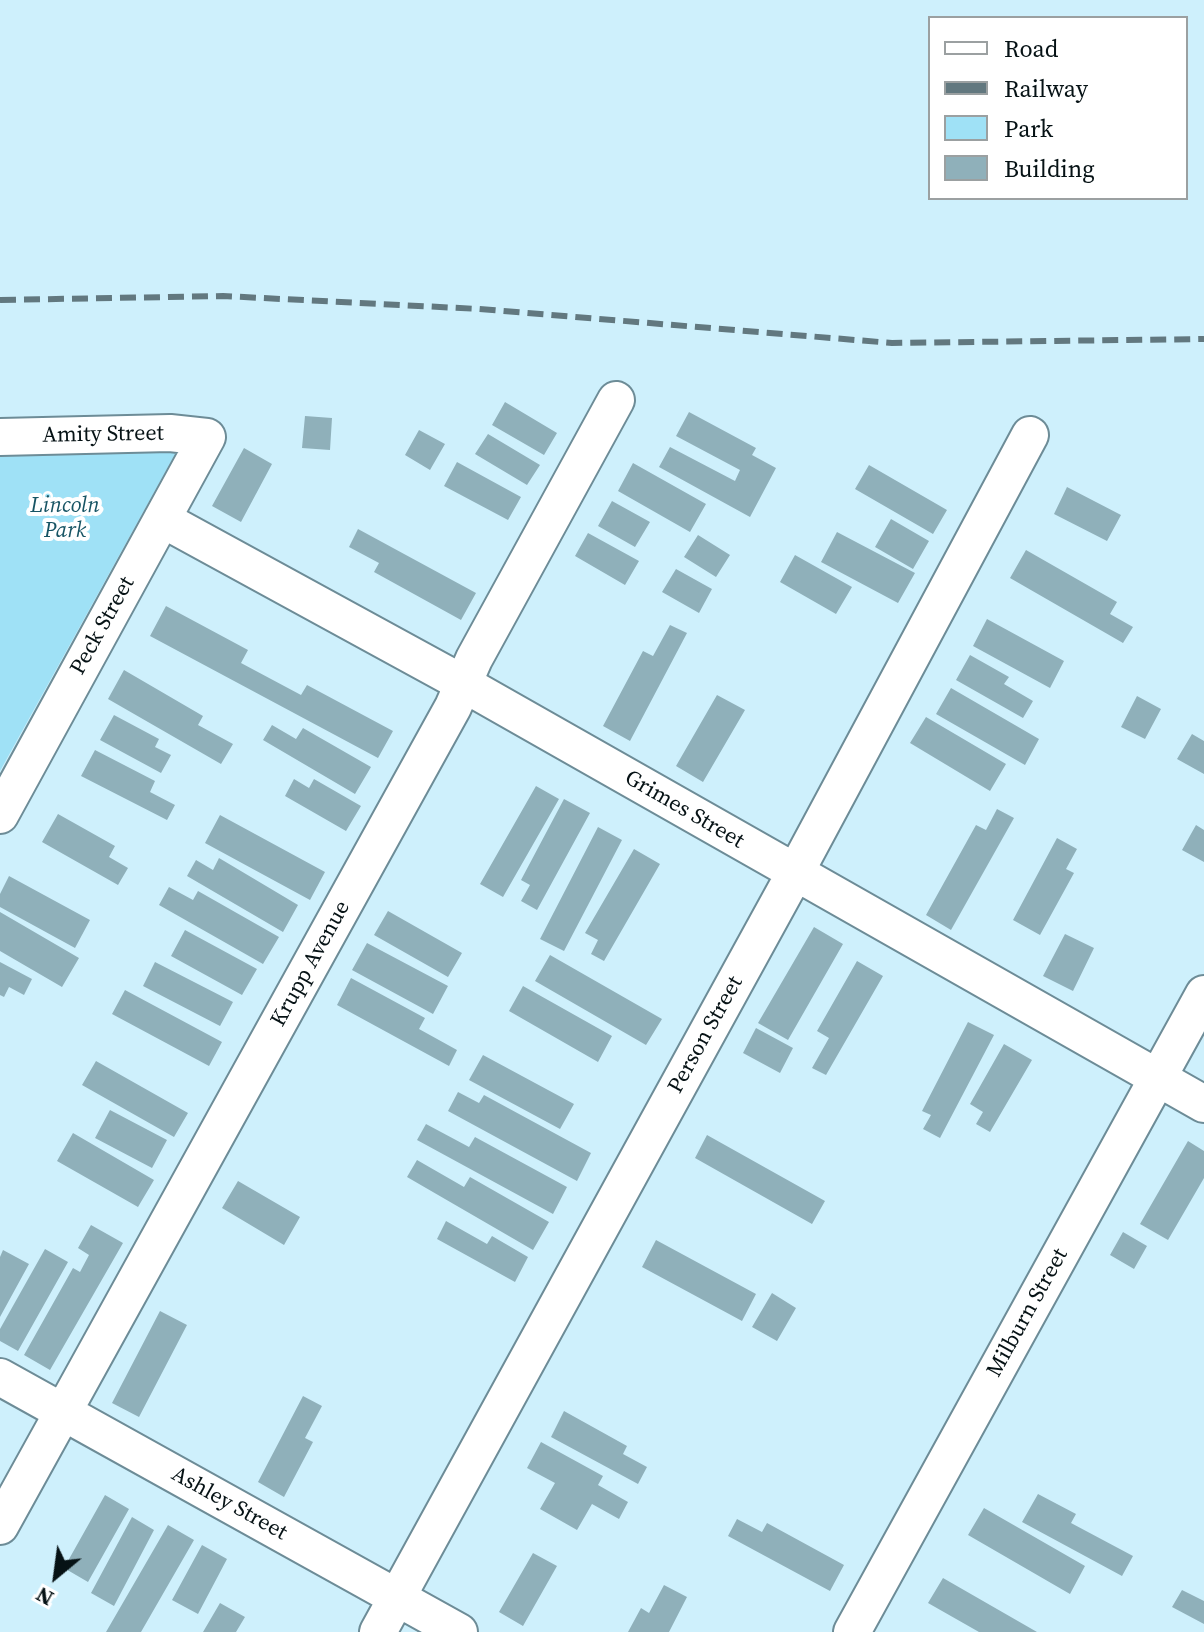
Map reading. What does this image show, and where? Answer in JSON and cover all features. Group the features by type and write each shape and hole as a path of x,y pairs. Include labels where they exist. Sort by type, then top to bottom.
{"street":[{"name":"Krupp Avenue","path":"0,1526 431,749 474,659 616,400"},
{"name":"Amity Street","path":"0,437 170,433 207,437"},
{"name":"Person Street","path":"378,1632 795,873 1030,435"},
{"name":"Peck Street","path":"0,815 12,765 162,519 207,437"},
{"name":"Grimes Street","path":"162,519 464,684 1204,1104"},
{"name":"Milburn Street","path":"852,1632 1204,994"},
{"name":"Ashley Street","path":"0,1377 459,1632"}],"green space":[{"name":"Lincoln Park","path":"178,449 0,771 0,455"}],"building":[{"path":"505,402 557,433 544,455 492,425"},
{"path":"689,412 756,448 752,455 776,468 750,517 659,467 670,447 735,481 740,470 676,436"},
{"path":"305,416 332,418 330,450 302,448"},
{"path":"419,430 445,444 430,470 405,455"},
{"path":"488,434 540,465 527,485 475,454"},
{"path":"244,448 272,464 241,522 212,506"},
{"path":"457,462 521,497 508,520 444,486"},
{"path":"633,463 706,504 690,532 618,491"},
{"path":"869,465 947,510 933,534 855,489"},
{"path":"1067,487 1121,515 1107,541 1054,514"},
{"path":"612,501 650,522 635,547 598,526"},
{"path":"891,519 929,541 913,569 875,547"},
{"path":"358,529 476,593 461,620 374,572 379,563 349,547"},
{"path":"837,532 915,573 898,603 821,562"},
{"path":"588,533 639,561 625,585 575,556"},
{"path":"698,535 730,555 716,577 684,557"},
{"path":"1026,550 1117,602 1110,614 1133,627 1123,643 1010,578"},
{"path":"795,555 852,587 836,614 780,582"},
{"path":"676,569 712,589 699,613 662,592"},
{"path":"166,606 248,650 241,663 301,695 307,685 393,731 378,758 150,636"},
{"path":"987,619 1064,661 1050,688 973,646"},
{"path":"670,625 687,633 630,741 603,726 643,651 653,656"},
{"path":"970,655 1009,677 1004,684 1033,701 1023,718 956,680"},
{"path":"124,670 203,716 198,725 233,744 221,764 108,699"},
{"path":"951,688 1039,739 1025,765 936,714"},
{"path":"717,695 745,710 703,782 676,766"},
{"path":"1137,696 1161,709 1145,739 1121,727"},
{"path":"114,715 159,739 155,747 171,755 161,773 100,740"},
{"path":"926,717 1006,764 990,791 910,743"},
{"path":"272,725 296,739 303,728 371,767 355,794 263,740"},
{"path":"1192,734 1204,741 1204,774 1177,759"},
{"path":"95,750 155,781 150,792 175,805 167,820 81,776"},
{"path":"294,779 309,788 314,779 361,806 346,831 285,796"},
{"path":"536,786 559,799 503,897 480,884"},
{"path":"564,799 590,813 537,910 521,901 530,885 521,880"},
{"path":"997,809 1014,818 951,930 926,915 976,825 986,830"},
{"path":"58,814 115,846 109,857 128,868 118,885 42,842"},
{"path":"220,815 325,872 310,900 205,843"},
{"path":"1196,825 1204,830 1204,862 1182,850"},
{"path":"598,827 622,840 564,951 540,939"},
{"path":"1057,838 1077,849 1066,869 1074,873 1040,935 1013,920"},
{"path":"634,849 660,864 604,961 591,954 598,940 585,933"},
{"path":"219,858 298,905 283,932 187,876 196,860 213,870"},
{"path":"9,876 90,920 75,948 0,907 0,894"},
{"path":"169,887 193,900 198,891 279,937 263,964 159,905"},
{"path":"388,911 462,953 448,977 374,935"},
{"path":"0,912 79,958 62,987 0,951"},
{"path":"814,927 843,944 788,1040 758,1023"},
{"path":"185,930 257,969 242,995 171,956"},
{"path":"1065,934 1094,948 1073,991 1043,976"},
{"path":"367,943 448,986 433,1014 352,970"},
{"path":"550,955 662,1019 646,1045 535,981"},
{"path":"857,961 883,976 826,1075 812,1068 829,1038 817,1031"},
{"path":"0,962 32,979 24,995 9,987 4,997 0,995"},
{"path":"155,962 233,1002 220,1026 143,986"},
{"path":"351,978 425,1018 419,1029 457,1050 449,1066 337,1005"},
{"path":"523,986 612,1036 598,1062 509,1011"},
{"path":"125,990 222,1042 209,1066 112,1014"},
{"path":"968,1022 994,1035 940,1138 923,1129 931,1115 922,1111"},
{"path":"756,1028 793,1048 780,1073 743,1053"},
{"path":"1004,1044 1032,1060 990,1132 976,1124 983,1112 970,1104"},
{"path":"483,1055 574,1104 560,1129 469,1080"},
{"path":"96,1061 188,1113 174,1137 82,1085"},
{"path":"458,1092 479,1103 484,1095 591,1153 577,1181 448,1111"},
{"path":"110,1110 167,1140 152,1168 95,1138"},
{"path":"426,1124 469,1147 475,1137 567,1187 553,1214 417,1140"},
{"path":"73,1133 154,1180 138,1207 57,1161"},
{"path":"707,1135 825,1201 812,1224 695,1158"},
{"path":"1188,1141 1204,1151 1204,1178 1168,1240 1140,1224"},
{"path":"417,1160 464,1187 470,1177 549,1222 533,1250 407,1177"},
{"path":"238,1181 300,1217 284,1245 222,1208"},
{"path":"446,1221 487,1244 492,1236 528,1257 515,1282 437,1239"},
{"path":"91,1225 123,1243 50,1370 24,1355 73,1268 80,1272 89,1255 78,1248"},
{"path":"1123,1232 1147,1246 1134,1269 1110,1255"},
{"path":"656,1240 756,1294 742,1321 642,1267"},
{"path":"45,1249 68,1262 18,1351 0,1341 0,1329"},
{"path":"3,1250 29,1264 0,1317 0,1257"},
{"path":"772,1293 796,1308 777,1341 752,1327"},
{"path":"160,1311 187,1325 139,1417 112,1403"},
{"path":"303,1396 322,1406 305,1438 313,1442 284,1497 258,1482"},
{"path":"564,1411 627,1446 623,1454 647,1467 638,1484 551,1437"},
{"path":"541,1442 603,1476 598,1485 628,1502 619,1519 592,1504 577,1530 540,1509 555,1483 527,1468"},
{"path":"1038,1494 1076,1514 1071,1523 1133,1556 1122,1576 1022,1522"},
{"path":"105,1495 129,1509 88,1582 64,1568"},
{"path":"984,1508 1085,1566 1070,1594 968,1535"},
{"path":"132,1517 154,1530 114,1606 91,1593"},
{"path":"737,1519 762,1532 767,1523 844,1565 830,1591 728,1536"},
{"path":"168,1525 194,1540 141,1632 106,1632"},
{"path":"202,1545 227,1559 198,1614 172,1600"},
{"path":"533,1553 557,1566 523,1626 499,1612"},
{"path":"943,1578 1037,1632 979,1632 928,1603"},
{"path":"664,1585 687,1597 669,1632 628,1632 641,1608 649,1613"},
{"path":"1182,1590 1204,1601 1204,1624 1172,1607"},
{"path":"220,1603 245,1617 236,1632 203,1632"}],"railway":[{"path":"0,300 223,296 479,309 892,343 1204,339"}]}
